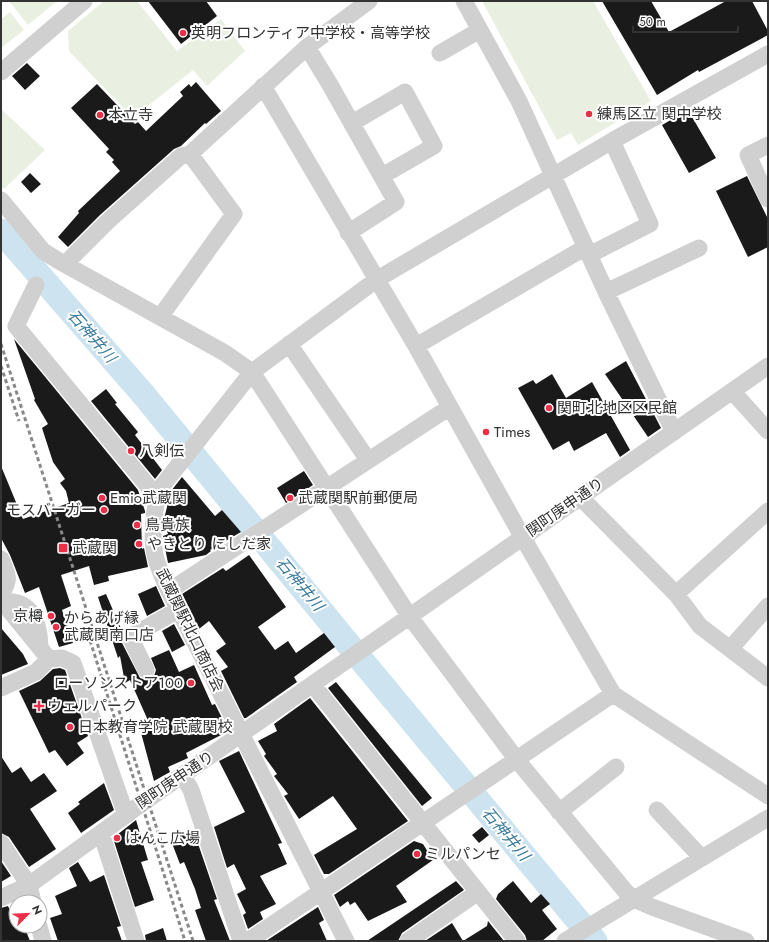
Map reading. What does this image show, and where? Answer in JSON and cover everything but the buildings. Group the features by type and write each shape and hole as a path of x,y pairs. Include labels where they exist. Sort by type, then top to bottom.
{"street":[{"path":"1,72 84,1"},
{"path":"65,264 108,222 181,156 190,154 307,47 368,1"},
{"path":"464,1 518,102 606,292 674,432"},
{"path":"440,53 480,30"},
{"path":"307,47 396,202 348,233"},
{"name":"武蔵関駅北口商店会","path":"346,941 178,610 156,562 154,543 157,497 162,486 252,372 376,280 612,141 768,54"},
{"path":"263,86 348,233 416,346 522,538 613,694 768,796"},
{"path":"352,123 405,92 434,146 382,176"},
{"path":"416,346 588,251 650,224 612,141"},
{"path":"768,144 748,155 768,199"},
{"path":"160,316 234,214 190,154"},
{"path":"1,200 44,251 225,353 252,372 410,617 517,760 559,812 634,899 746,941"},
{"path":"606,292 699,248"},
{"path":"36,286 16,326 157,497"},
{"path":"289,344 368,460"},
{"name":"関町庚申通り","path":"1,898 28,885 101,832 768,366"},
{"path":"732,391 768,431"},
{"path":"169,591 450,407"},
{"path":"580,497 676,594 700,626 768,678"},
{"path":"676,594 768,512"},
{"path":"1,559 8,576 8,583 2,599 23,604 28,609 39,629 45,654 36,672 1,688"},
{"path":"730,649 768,606"},
{"path":"146,670 130,638 178,610"},
{"path":"45,654 62,658 73,663 126,815"},
{"path":"312,685 517,941"},
{"path":"246,941 254,938 322,893 463,795 613,694"},
{"path":"559,812 616,767"},
{"path":"183,776 191,790 241,941"},
{"path":"657,810 702,858"},
{"path":"569,939 768,818"},
{"path":"101,832 136,941"},
{"path":"1,843 28,885 31,894"},
{"path":"408,941 478,892"}],"green space":[{"path":"9,1 57,1 28,25"},
{"path":"104,1 137,1 177,51 221,19 245,51 207,86 193,70 134,117 131,116 69,51 68,31"},
{"path":"482,1 593,1 651,101 578,145 571,133 557,140"},
{"path":"10,12 24,30 1,48 1,19"},
{"path":"1,109 45,150 4,189 1,186"}],"waterway":[{"name":"石神井川","path":"1,231 143,394 595,941"}],"railway":[{"path":"1,344 193,941"},
{"path":"1,366 19,421"},
{"path":"88,634 185,941"}],"place":[{"name":"英明フロンティア中学校・高等学校","path":"183,33"},
{"name":"練馬区立 関中学校","path":"589,114"},
{"name":"本立寺","path":"100,115"},
{"name":"関町北地区区民館","path":"549,408"},
{"name":"Times","path":"486,432"},
{"name":"八剣伝","path":"131,451"},
{"name":"Emio武蔵関","path":"102,498"},
{"name":"武蔵関駅前郵便局","path":"290,498"},
{"name":"モスバーガー","path":"104,510"},
{"name":"鳥貴族","path":"137,525"},
{"name":"やきとり にしだ家","path":"139,544"},
{"name":"武蔵関","path":"63,548"},
{"name":"京樽","path":"51,616"},
{"name":"からあげ縁 武蔵関南口店","path":"56,627"},
{"name":"ローソンストア100","path":"191,683"},
{"name":"ウェルパーク","path":"39,706"},
{"name":"日本教育学院 武蔵関校","path":"70,727"},
{"name":"はんこ広場","path":"117,838"},
{"name":"ミルパンセ","path":"417,854"}]}
